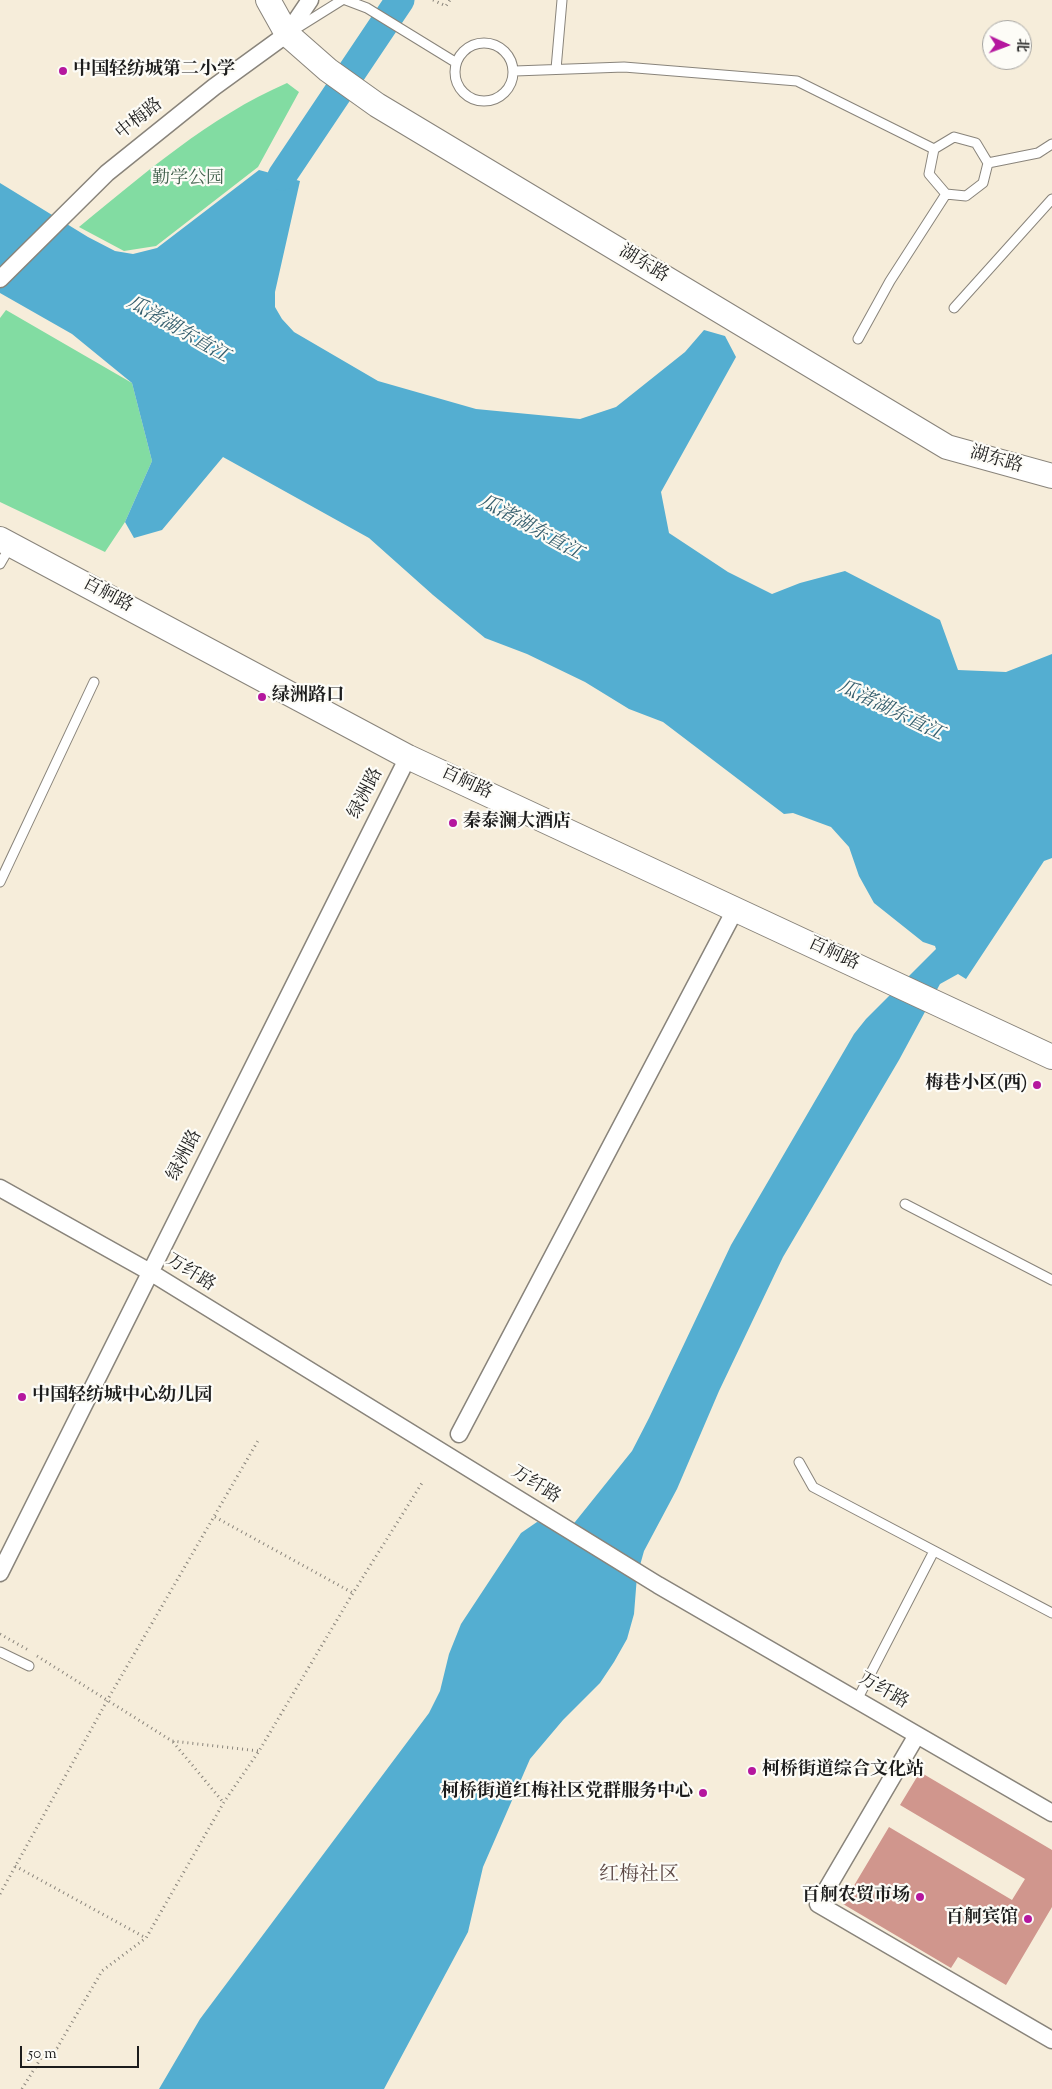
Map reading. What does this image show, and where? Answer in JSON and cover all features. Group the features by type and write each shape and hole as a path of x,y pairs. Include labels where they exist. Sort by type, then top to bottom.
{"street":[{"name":"湖东路","path":"268,0 288,34 328,70 377,105 947,447 1052,476"},
{"name":"中梅路","path":"0,279 107,172 214,87 288,34 310,0"},
{"name":"百舸路","path":"4,549 408,757 1052,1057"},
{"name":"绿洲路","path":"0,1573 408,757"},
{"path":"459,1434 735,910"},
{"name":"万纤路","path":"0,1188 150,1272 658,1585 1052,1813"},
{"path":"917,1735 818,1904 1052,2040"}],"lane":[{"path":"288,34 344,0 367,8 455,62"},
{"path":"556,69 562,0"},
{"path":"488,41 507,51 515,70 509,91 491,102 470,99 456,83 455,62 468,46 488,41"},
{"path":"515,70 624,67 797,81 934,149"},
{"path":"954,137 976,143 988,162 983,183 966,196 946,194 929,174 934,149 954,137"},
{"path":"988,162 1038,153 1052,144"},
{"path":"858,339 890,281 946,194"},
{"path":"954,308 1052,199"},
{"path":"0,882 94,682"},
{"path":"905,1204 1052,1280"},
{"path":"799,1462 813,1487 1052,1613"},
{"path":"857,1700 934,1551"},
{"path":"0,1652 29,1666"}],"path":[{"path":"433,0 446,6 450,0"},
{"path":"0,1894 108,1699 259,1439"},
{"path":"22,2089 41,2058 57,2048 102,1971 146,1938 224,1802 259,1751 353,1593 422,1483"},
{"path":"215,1517 353,1593"},
{"path":"0,1634 108,1699 172,1741 224,1802"},
{"path":"172,1741 259,1751"},
{"path":"15,1866 146,1938"}],"green space":[{"name":"勤学公园","path":"287,83 299,92 258,167 156,246 124,251 79,227 153,167 204,130 231,112"},
{"path":"6,310 132,383 152,461 125,522 105,552 0,502 0,318"}],"water":[{"name":"瓜渚湖东直江","path":"259,170 300,181 275,292 275,307 282,319 294,332 378,381 476,409 580,419 616,407 685,352 704,330 725,336 736,357 661,492 669,533 728,572 772,594 800,583 845,571 940,620 958,670 1006,672 1052,654 1052,858 1044,861 966,979 958,974 940,984 899,1060 783,1257 719,1391 677,1489 644,1551 637,1576 634,1614 627,1639 600,1683 563,1720 530,1759 483,1867 468,1932 384,2089 159,2089 200,2019 429,1713 440,1691 449,1654 461,1624 521,1533 537,1522 571,1527 632,1451 731,1245 854,1034 866,1019 936,949 935,946 923,942 874,903 859,876 849,847 831,827 793,813 784,814 663,722 629,709 585,682 527,654 485,638 369,538 223,457 162,530 134,538 125,522 152,461 132,383 72,334 0,293 0,183 88,237 115,251 133,254 157,248"}],"building":[{"path":"920,1772 1052,1850 1052,1907 1006,1985 958,1957 951,1968 843,1904 889,1827 1012,1900 1025,1879 900,1805"}],"waterway":[{"path":"282,176 400,0"}],"place":[{"name":"中国轻纺城第二小学","path":"63,71"},
{"name":"绿洲路口","path":"262,697"},
{"name":"秦泰澜大酒店","path":"453,823"},
{"name":"梅巷小区(西)","path":"1037,1085"},
{"name":"中国轻纺城中心幼儿园","path":"22,1397"},
{"name":"柯桥街道综合文化站","path":"752,1771"},
{"name":"柯桥街道红梅社区党群服务中心","path":"703,1793"},
{"name":"百舸农贸市场","path":"920,1897"},
{"name":"百舸宾馆","path":"1028,1919"}],"district":[{"name":"红梅社区","path":"639,1877"}]}
